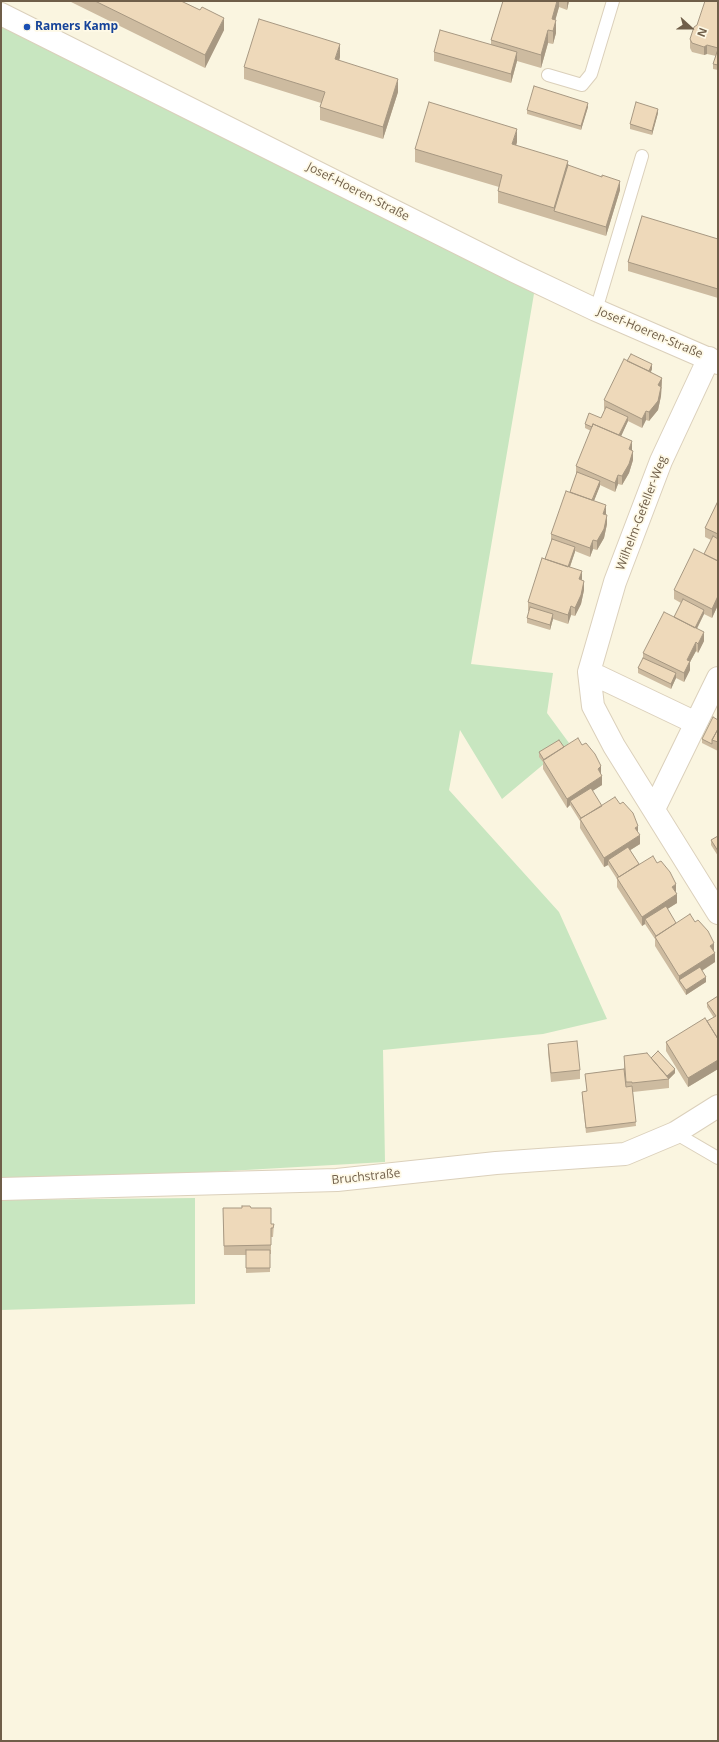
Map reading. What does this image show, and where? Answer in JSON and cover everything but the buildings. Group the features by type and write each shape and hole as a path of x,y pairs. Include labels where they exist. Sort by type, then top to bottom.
{"street":[{"path":"1,14 4,1"},
{"name":"Josef-Hoeren-Straße","path":"1,14 516,272 596,310 713,360"},
{"name":"Wilhelm-Gefeller-Weg","path":"713,360 661,461 615,582 589,672 593,706 614,746 718,913"},
{"path":"589,672 696,723"},
{"path":"654,809 718,678"},
{"name":"Bruchstraße","path":"1,1189 337,1180 496,1163 625,1154 675,1133 718,1106"}],"lane":[{"path":"548,75 582,85 592,74 613,1"},
{"path":"596,310 642,156"},
{"path":"675,1133 718,1158"}],"green space":[{"path":"1,19 536,282 471,664 553,673 547,713 569,743 502,799 460,730 449,790 559,912 607,1019 543,1034 383,1050 385,1162 1,1184"},
{"path":"195,1198 195,1304 1,1310 1,1200"}],"place":[{"name":"Ramers Kamp","path":"27,27"}]}
